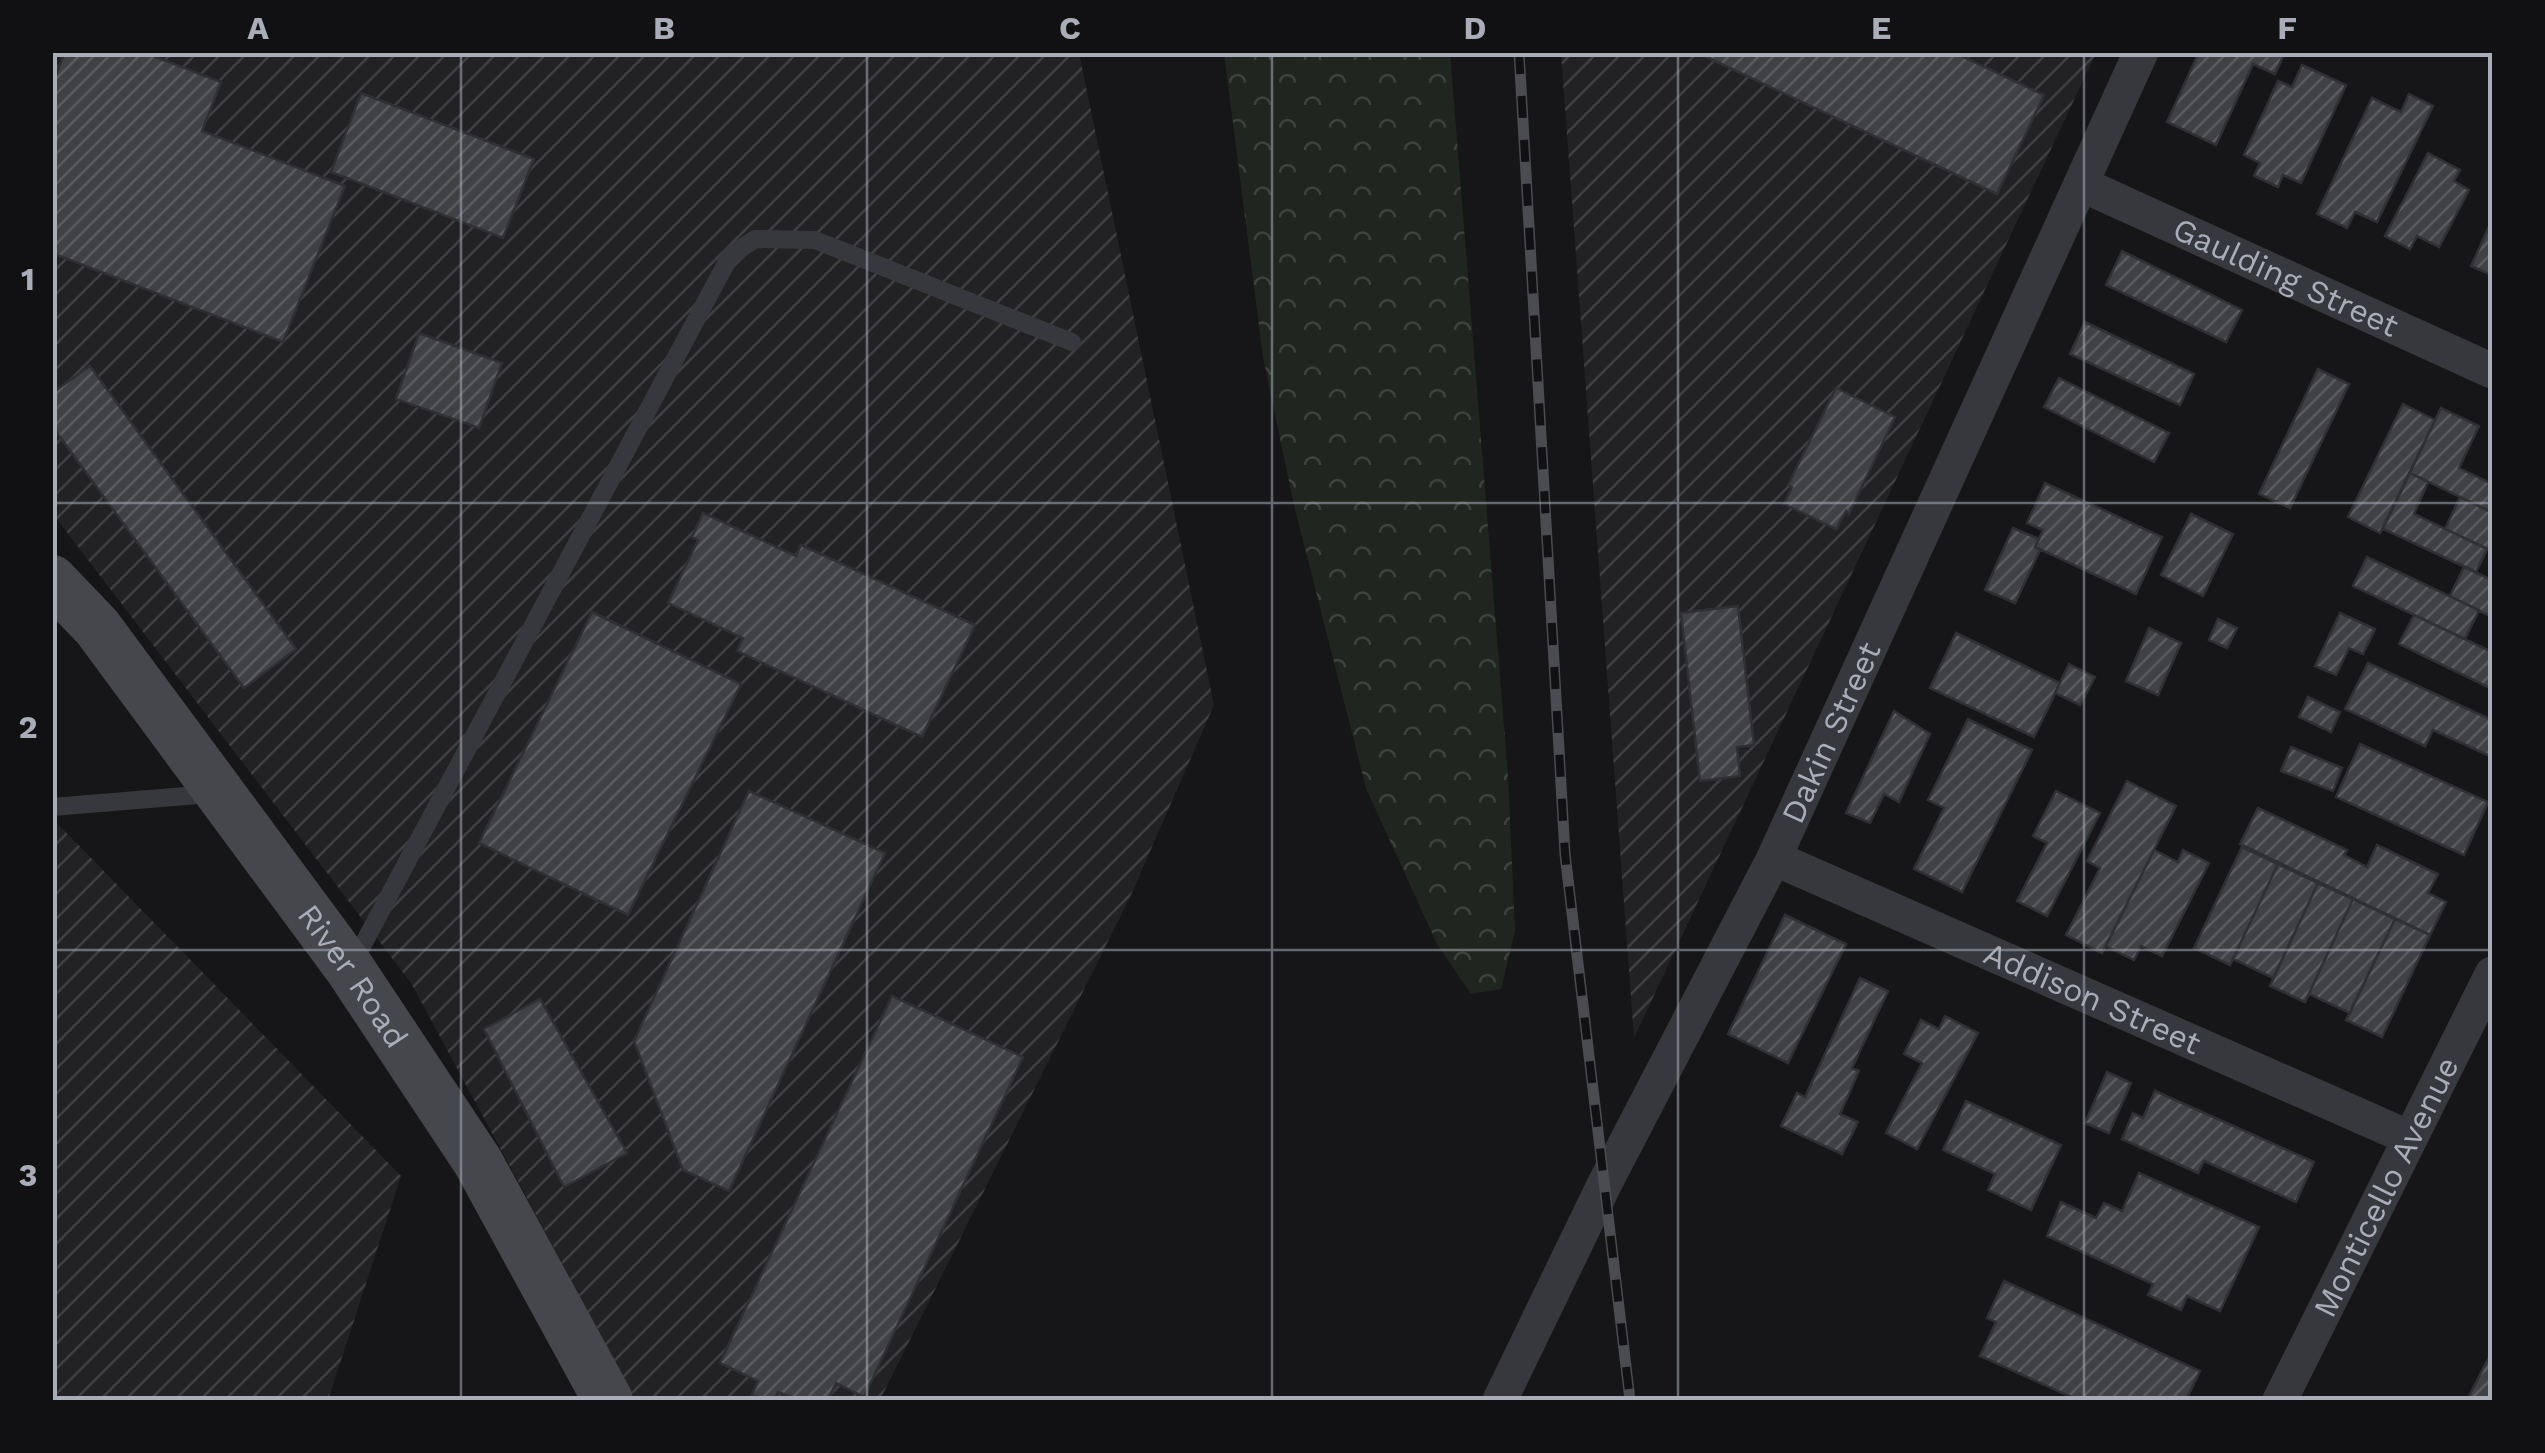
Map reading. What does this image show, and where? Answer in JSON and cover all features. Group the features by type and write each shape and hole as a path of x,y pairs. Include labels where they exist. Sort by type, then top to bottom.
{"main road":[{"name":"River Road","path":"52,580 98,627 350,969 478,1162 608,1400"}],"street":[{"name":"Dakin Street","path":"1500,1400 1604,1185 1774,858 2141,52"},
{"name":"Gaulding Street","path":"2081,184 2492,371"},
{"name":"Addison Street","path":"1774,858 2410,1138"},
{"name":"Monticello Avenue","path":"2280,1400 2492,974"}],"lane":[{"path":"350,969 730,256 755,239 814,240 1072,342"},
{"path":"52,807 220,793"}],"shaded area":[{"path":"53,53 1079,53 1214,705 1131,895 880,1400 636,1400 411,983 53,514"},
{"path":"1561,53 2096,53 1634,1038"},
{"path":"53,819 401,1176 328,1400 53,1400"}],"green space":[{"path":"1224,53 1450,53 1508,777 1515,931 1501,989 1471,994 1437,944 1366,788 1294,505 1263,357"}],"building":[{"path":"65,52 143,52 221,82 202,131 345,186 283,342 52,253 52,85"},
{"path":"1696,52 1953,52 2044,95 1997,194"},
{"path":"2199,52 2285,52 2275,74 2253,64 2216,145 2167,122"},
{"path":"2302,65 2346,85 2301,183 2283,175 2278,187 2254,176 2260,163 2244,155 2278,81 2292,87"},
{"path":"361,93 534,159 503,238 331,172"},
{"path":"2409,94 2433,106 2377,222 2355,212 2347,228 2317,214 2372,98 2401,112"},
{"path":"2428,153 2460,170 2454,181 2469,190 2439,247 2417,236 2410,249 2385,236"},
{"path":"2492,220 2492,275 2471,266"},
{"path":"2122,251 2242,310 2226,342 2106,285"},
{"path":"2085,322 2194,374 2180,405 2070,354"},
{"path":"419,333 502,363 479,428 396,399"},
{"path":"90,366 296,649 244,688 52,426 52,393"},
{"path":"2318,369 2349,384 2290,508 2259,494"},
{"path":"2059,378 2169,433 2154,462 2044,407"},
{"path":"1836,388 1895,417 1849,514 1846,511 1836,529 1784,504 1792,487 1788,485"},
{"path":"2403,404 2435,420 2380,533 2348,517"},
{"path":"2441,408 2479,426 2459,468 2492,484 2489,511 2410,473"},
{"path":"2410,473 2428,482 2414,514 2487,549 2476,572 2383,529"},
{"path":"2045,483 2162,537 2136,594 2035,547 2043,530 2027,523"},
{"path":"2460,497 2492,512 2492,551 2445,529"},
{"path":"703,513 796,556 801,545 975,625 922,737 737,651 743,638 668,603 698,540 692,537"},
{"path":"2191,514 2233,534 2203,596 2161,575"},
{"path":"2013,528 2039,539 2035,547 2040,550 2015,603 1985,590"},
{"path":"2367,557 2479,610 2465,639 2353,586"},
{"path":"2464,567 2492,580 2492,617 2450,596"},
{"path":"1738,606 1754,745 1737,747 1740,776 1700,781 1681,613"},
{"path":"592,612 741,684 628,915 479,843"},
{"path":"2340,613 2375,629 2363,654 2349,648 2336,675 2315,666"},
{"path":"2414,615 2492,652 2492,689 2399,644"},
{"path":"2218,619 2237,628 2227,648 2209,640"},
{"path":"2149,628 2181,643 2158,695 2126,681"},
{"path":"1956,633 2060,683 2034,737 1930,688"},
{"path":"2368,663 2492,720 2492,757 2433,730 2425,746 2345,709"},
{"path":"2069,664 2095,677 2080,705 2055,693"},
{"path":"2308,697 2340,712 2331,732 2299,717"},
{"path":"1894,711 1930,734 1899,802 1884,794 1870,823 1846,813"},
{"path":"1968,719 2032,750 1962,892 1914,869 1944,808 1928,800"},
{"path":"2360,744 2488,802 2464,855 2336,797"},
{"path":"2291,747 2342,768 2333,791 2281,771"},
{"path":"2127,781 2176,806 2102,953 2066,935 2100,868 2087,861"},
{"path":"749,791 885,853 729,1191 683,1170 634,1041"},
{"path":"2056,791 2100,813 2047,916 2017,901 2047,843 2033,836"},
{"path":"2258,808 2347,850 2344,855 2367,867 2377,845 2438,874 2428,893 2446,902 2430,935 2240,844"},
{"path":"2242,847 2278,864 2230,965 2194,948"},
{"path":"2154,850 2178,862 2183,850 2209,863 2162,956 2141,946 2134,960 2106,946"},
{"path":"2278,864 2318,883 2273,978 2233,959"},
{"path":"2318,883 2353,899 2305,1002 2270,986"},
{"path":"2353,899 2395,919 2350,1013 2309,994"},
{"path":"1785,915 1846,944 1788,1063 1728,1034"},
{"path":"2395,919 2430,935 2382,1037 2346,1020"},
{"path":"1860,978 1888,991 1852,1068 1859,1071 1840,1114 1858,1122 1842,1154 1781,1126 1797,1093 1805,1097"},
{"path":"892,996 1023,1057 864,1397 836,1383 828,1400 798,1400 778,1392 774,1400 766,1400 752,1395 758,1381 720,1363"},
{"path":"540,999 627,1153 564,1187 484,1029"},
{"path":"1945,1016 1978,1033 1917,1149 1886,1133 1922,1063 1904,1054 1921,1020 1939,1029"},
{"path":"2107,1072 2131,1083 2109,1133 2085,1123"},
{"path":"2155,1091 2314,1162 2296,1202 2204,1161 2198,1173 2122,1139 2133,1113 2143,1118"},
{"path":"1966,1101 2061,1145 2031,1210 1988,1190 1995,1174 1943,1150"},
{"path":"2139,1173 2259,1227 2220,1311 2187,1296 2181,1310 2148,1295 2153,1284 2047,1236 2061,1202 2096,1218 2104,1203 2122,1211"},
{"path":"2004,1281 2200,1371 2186,1400 2078,1400 1980,1356 1996,1322 1987,1318"},
{"path":"2488,1359 2492,1363 2492,1400 2467,1400"}],"railway":[{"path":"1519,52 1565,854 1630,1400"}]}
